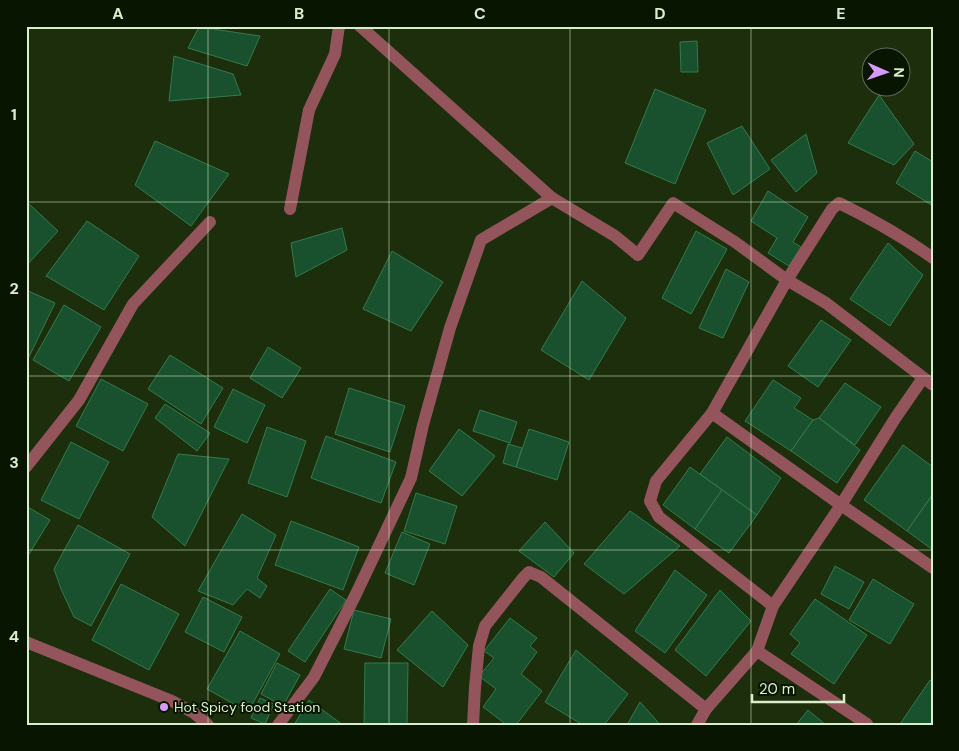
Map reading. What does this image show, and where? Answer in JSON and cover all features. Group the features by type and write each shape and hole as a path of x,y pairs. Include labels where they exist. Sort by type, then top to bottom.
{"street":[{"path":"290,209 309,110 335,54 339,26"},
{"path":"360,26 552,198 614,236 638,255 673,203 735,242 787,280 826,303 928,381 896,417 841,505 773,606 757,651 706,709 697,725"},
{"path":"278,725 314,677 411,478 423,425 450,328 481,240 552,198"},
{"path":"773,606 659,517 650,501 656,481 712,413 787,280 832,209 839,203 909,241 933,258"},
{"path":"26,467 79,400 133,304 210,222"},
{"path":"712,413 933,568"},
{"path":"473,725 478,654 485,626 529,572 541,577 706,709"},
{"path":"26,642 172,701 194,713 208,725"},
{"path":"757,651 866,724"}],"building":[{"path":"199,27 260,36 247,66 188,48"},
{"path":"697,41 698,72 681,72 680,42"},
{"path":"174,56 233,74 241,95 169,101"},
{"path":"655,89 706,110 675,184 625,163"},
{"path":"877,98 881,98 914,144 894,165 848,143"},
{"path":"742,126 770,169 733,195 707,143"},
{"path":"806,134 817,173 796,192 771,160"},
{"path":"155,141 229,174 191,226 135,185"},
{"path":"915,151 933,162 933,206 896,183"},
{"path":"768,191 808,217 793,242 801,247 789,266 768,253 777,238 751,221"},
{"path":"26,201 58,231 26,266"},
{"path":"87,221 139,256 104,310 46,276"},
{"path":"342,228 347,250 296,277 291,243"},
{"path":"696,231 727,249 691,314 662,298"},
{"path":"888,243 923,275 890,326 850,299"},
{"path":"392,251 443,282 411,331 363,309"},
{"path":"726,269 749,282 723,338 699,328"},
{"path":"582,281 626,318 589,380 541,350"},
{"path":"26,290 55,303 26,363"},
{"path":"64,305 101,327 69,381 33,360"},
{"path":"821,320 851,340 818,387 788,366"},
{"path":"268,347 301,368 282,398 250,378"},
{"path":"170,355 223,388 201,424 148,389"},
{"path":"101,379 148,404 123,451 76,426"},
{"path":"773,380 801,398 794,408 813,420 791,451 745,421"},
{"path":"845,383 881,407 855,445 819,418"},
{"path":"349,388 405,406 390,452 335,434"},
{"path":"233,389 265,405 247,443 214,427"},
{"path":"165,404 210,433 197,451 155,418"},
{"path":"480,410 517,422 510,443 473,431"},
{"path":"819,418 860,450 837,483 791,451 813,420"},
{"path":"267,427 306,441 287,497 248,483"},
{"path":"459,429 495,456 462,496 429,471"},
{"path":"529,429 569,442 557,480 516,467"},
{"path":"326,436 396,462 381,503 311,478"},
{"path":"727,437 781,478 757,515 700,474"},
{"path":"71,442 109,462 79,519 41,500"},
{"path":"508,444 522,448 516,467 503,463"},
{"path":"903,445 933,467 933,494 907,531 864,500"},
{"path":"178,454 229,459 185,546 152,517"},
{"path":"690,467 722,490 695,529 663,505"},
{"path":"722,490 757,515 729,553 695,529"},
{"path":"416,493 457,506 445,544 404,531"},
{"path":"933,494 933,550 907,531"},
{"path":"26,506 50,520 26,559"},
{"path":"630,511 680,546 624,594 584,564"},
{"path":"242,514 276,535 257,578 267,586 260,598 247,589 233,605 198,591"},
{"path":"291,521 359,547 343,590 275,565"},
{"path":"545,522 574,553 554,577 519,551"},
{"path":"78,525 130,554 91,626 74,617 54,569"},
{"path":"402,532 430,544 414,585 385,573"},
{"path":"835,566 864,582 849,609 821,594"},
{"path":"675,570 707,595 665,653 635,631"},
{"path":"873,579 914,604 890,644 849,620"},
{"path":"121,584 179,614 149,670 92,640"},
{"path":"330,589 346,600 305,662 288,651"},
{"path":"720,590 751,621 706,676 675,650"},
{"path":"203,597 242,617 224,652 185,632"},
{"path":"815,599 867,635 834,684 791,654 800,643 790,634"},
{"path":"354,610 391,619 381,658 344,649"},
{"path":"432,611 468,645 443,687 397,650"},
{"path":"510,618 537,638 530,646 537,652 521,674 542,691 516,725 507,725 483,707 496,689 479,676 494,658 484,651"},
{"path":"240,631 280,654 248,712 207,689"},
{"path":"576,650 628,694 604,725 583,725 545,702"},
{"path":"277,663 300,675 283,706 261,694"},
{"path":"365,663 408,663 407,724 364,724"},
{"path":"930,680 933,682 933,725 900,724"},
{"path":"260,698 274,704 265,724 251,718"},
{"path":"309,700 343,725 294,725"},
{"path":"640,702 657,721 660,725 627,725"},
{"path":"808,710 826,725 796,725"}],"place":[{"name":"Hot Spicy food Station","path":"164,707"}]}
